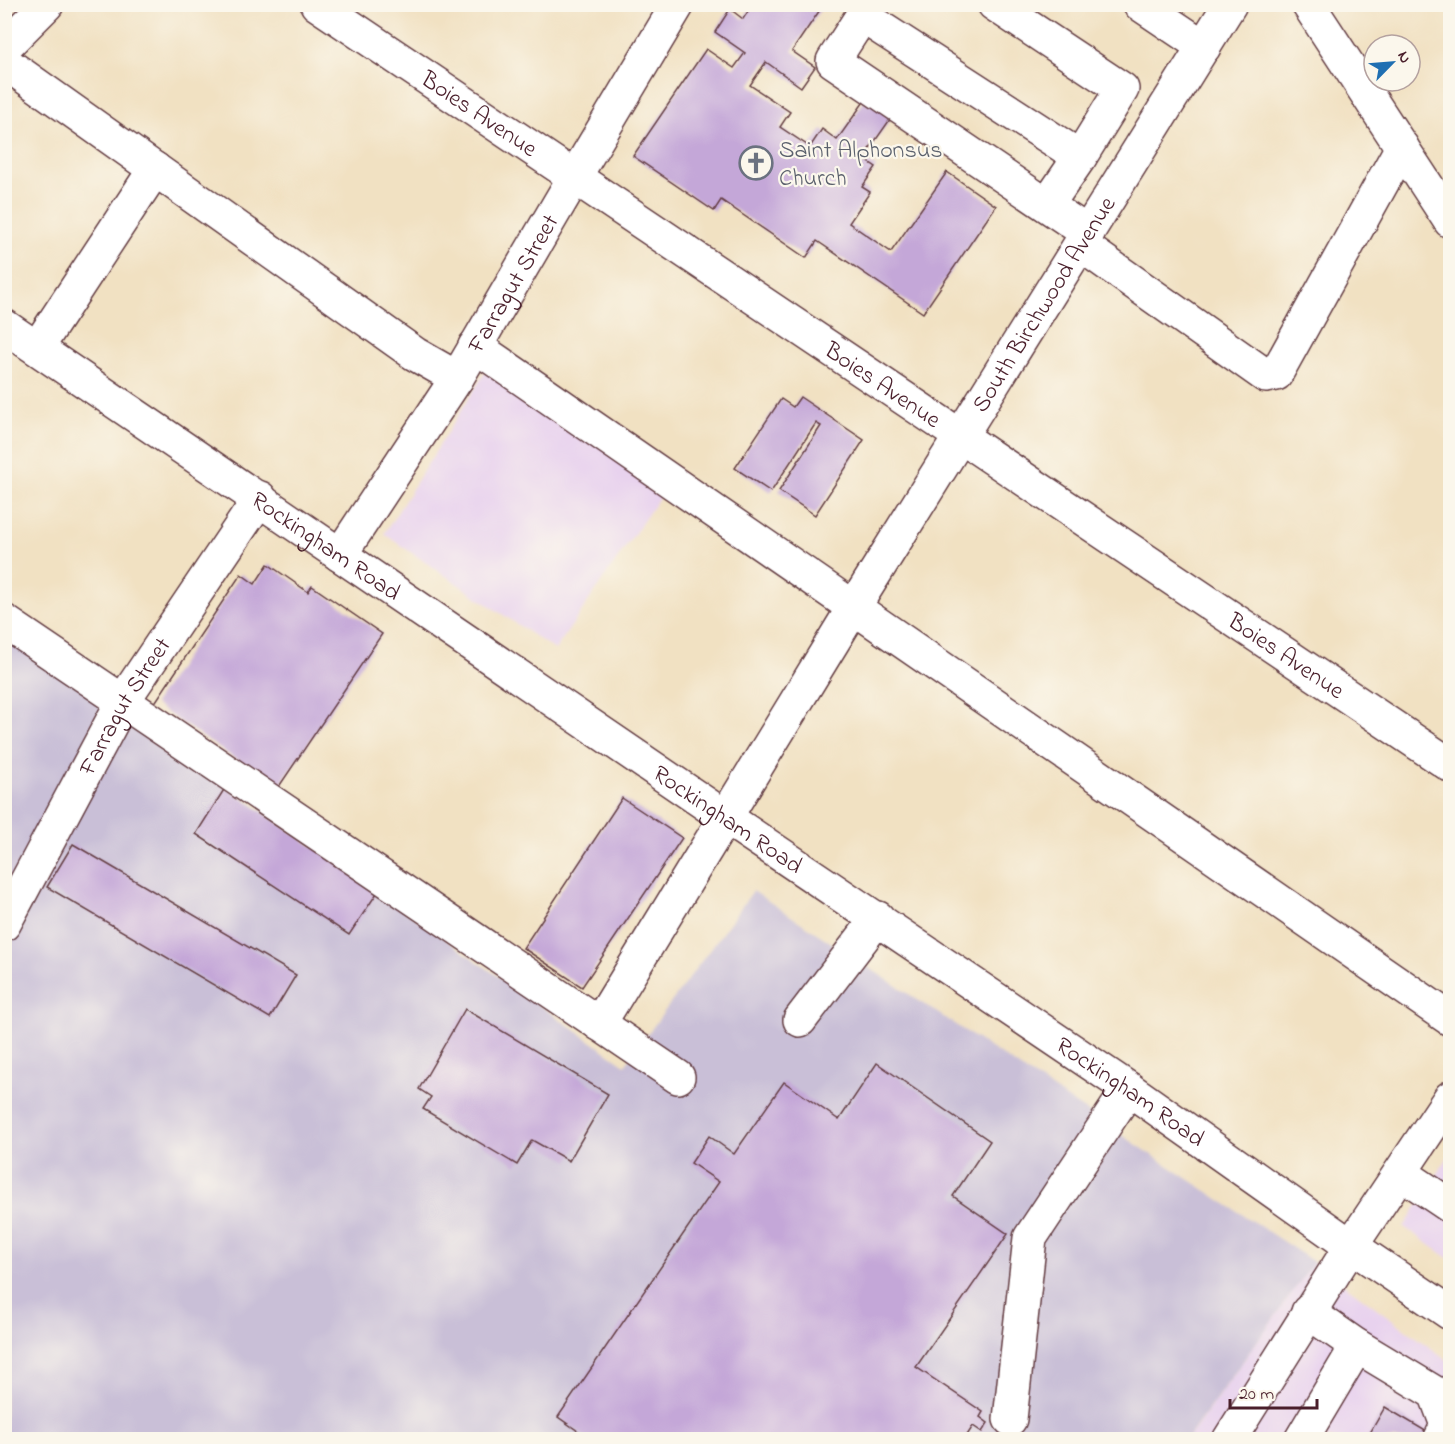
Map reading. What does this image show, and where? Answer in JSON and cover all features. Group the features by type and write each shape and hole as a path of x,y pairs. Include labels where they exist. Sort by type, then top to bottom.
{"street":[{"name":"Boies Avenue","path":"317,4 1450,765"},
{"name":"Farragut Street","path":"340,555 457,378 678,4"},
{"path":"994,4 1122,89 1080,158 1047,205"},
{"path":"1140,4 1204,47"},
{"name":"South Birchwood Avenue","path":"599,1024 960,435 1230,4"},
{"path":"1308,4 1450,221"},
{"path":"1080,158 865,10 833,61 1047,205 1084,239 1266,376 1275,374 1402,147"},
{"path":"4,47 27,14"},
{"path":"4,62 415,354 457,378"},
{"path":"36,348 155,169"},
{"name":"Rockingham Road","path":"4,326 1129,1089 1350,1246 1450,1313"},
{"path":"475,346 1450,1019"},
{"name":"Farragut Street","path":"4,924 123,701 260,498"},
{"path":"4,621 678,1077"},
{"path":"800,1020 878,918"},
{"path":"1010,1419 1030,1238 1129,1089"},
{"path":"1229,1440 1350,1246 1450,1098"},
{"path":"1401,1173 1450,1206"},
{"path":"1308,1312 1435,1393 1447,1425 1440,1440"},
{"path":"1301,1440 1358,1346"}],"shaded area":[{"path":"489,366 665,489 555,650 384,534"},
{"path":"4,636 142,727 625,1065 753,891 1314,1262 1187,1439 5,1439"},
{"path":"1450,1154 1450,1259 1404,1227"},
{"path":"1314,1262 1450,1362 1450,1439 1187,1440"}],"building":[{"name":"Saint Alphonsus Church","path":"753,4 824,4 792,51 815,67 801,87 766,62 750,85 790,112 780,127 810,147 822,129 837,140 870,93 896,111 863,158 876,167 862,187 870,192 849,223 891,252 947,172 996,206 923,313 817,241 806,258 721,200 714,211 633,156 706,49 734,68 745,53 715,32 730,9 743,19"},
{"path":"800,397 864,440 815,515 779,491 821,426 816,423 771,492 735,468 781,399 793,407"},
{"path":"268,564 308,592 312,586 382,634 278,788 154,704 241,574 255,584"},
{"path":"225,788 379,890 349,935 196,834"},
{"path":"622,798 682,838 582,987 523,948"},
{"path":"73,844 296,975 270,1018 47,887"},
{"path":"465,1009 608,1094 569,1161 532,1140 517,1165 423,1109 431,1097 419,1089"},
{"path":"877,1063 990,1141 953,1196 1008,1234 916,1367 983,1412 980,1417 988,1423 982,1432 973,1426 964,1440 591,1440 558,1417 719,1182 691,1163 709,1136 734,1154 784,1082 839,1120"},
{"path":"1385,1407 1429,1433 1425,1440 1366,1440"}],"place":[{"name":"Saint Alphonsus Church","path":"756,163"}]}
